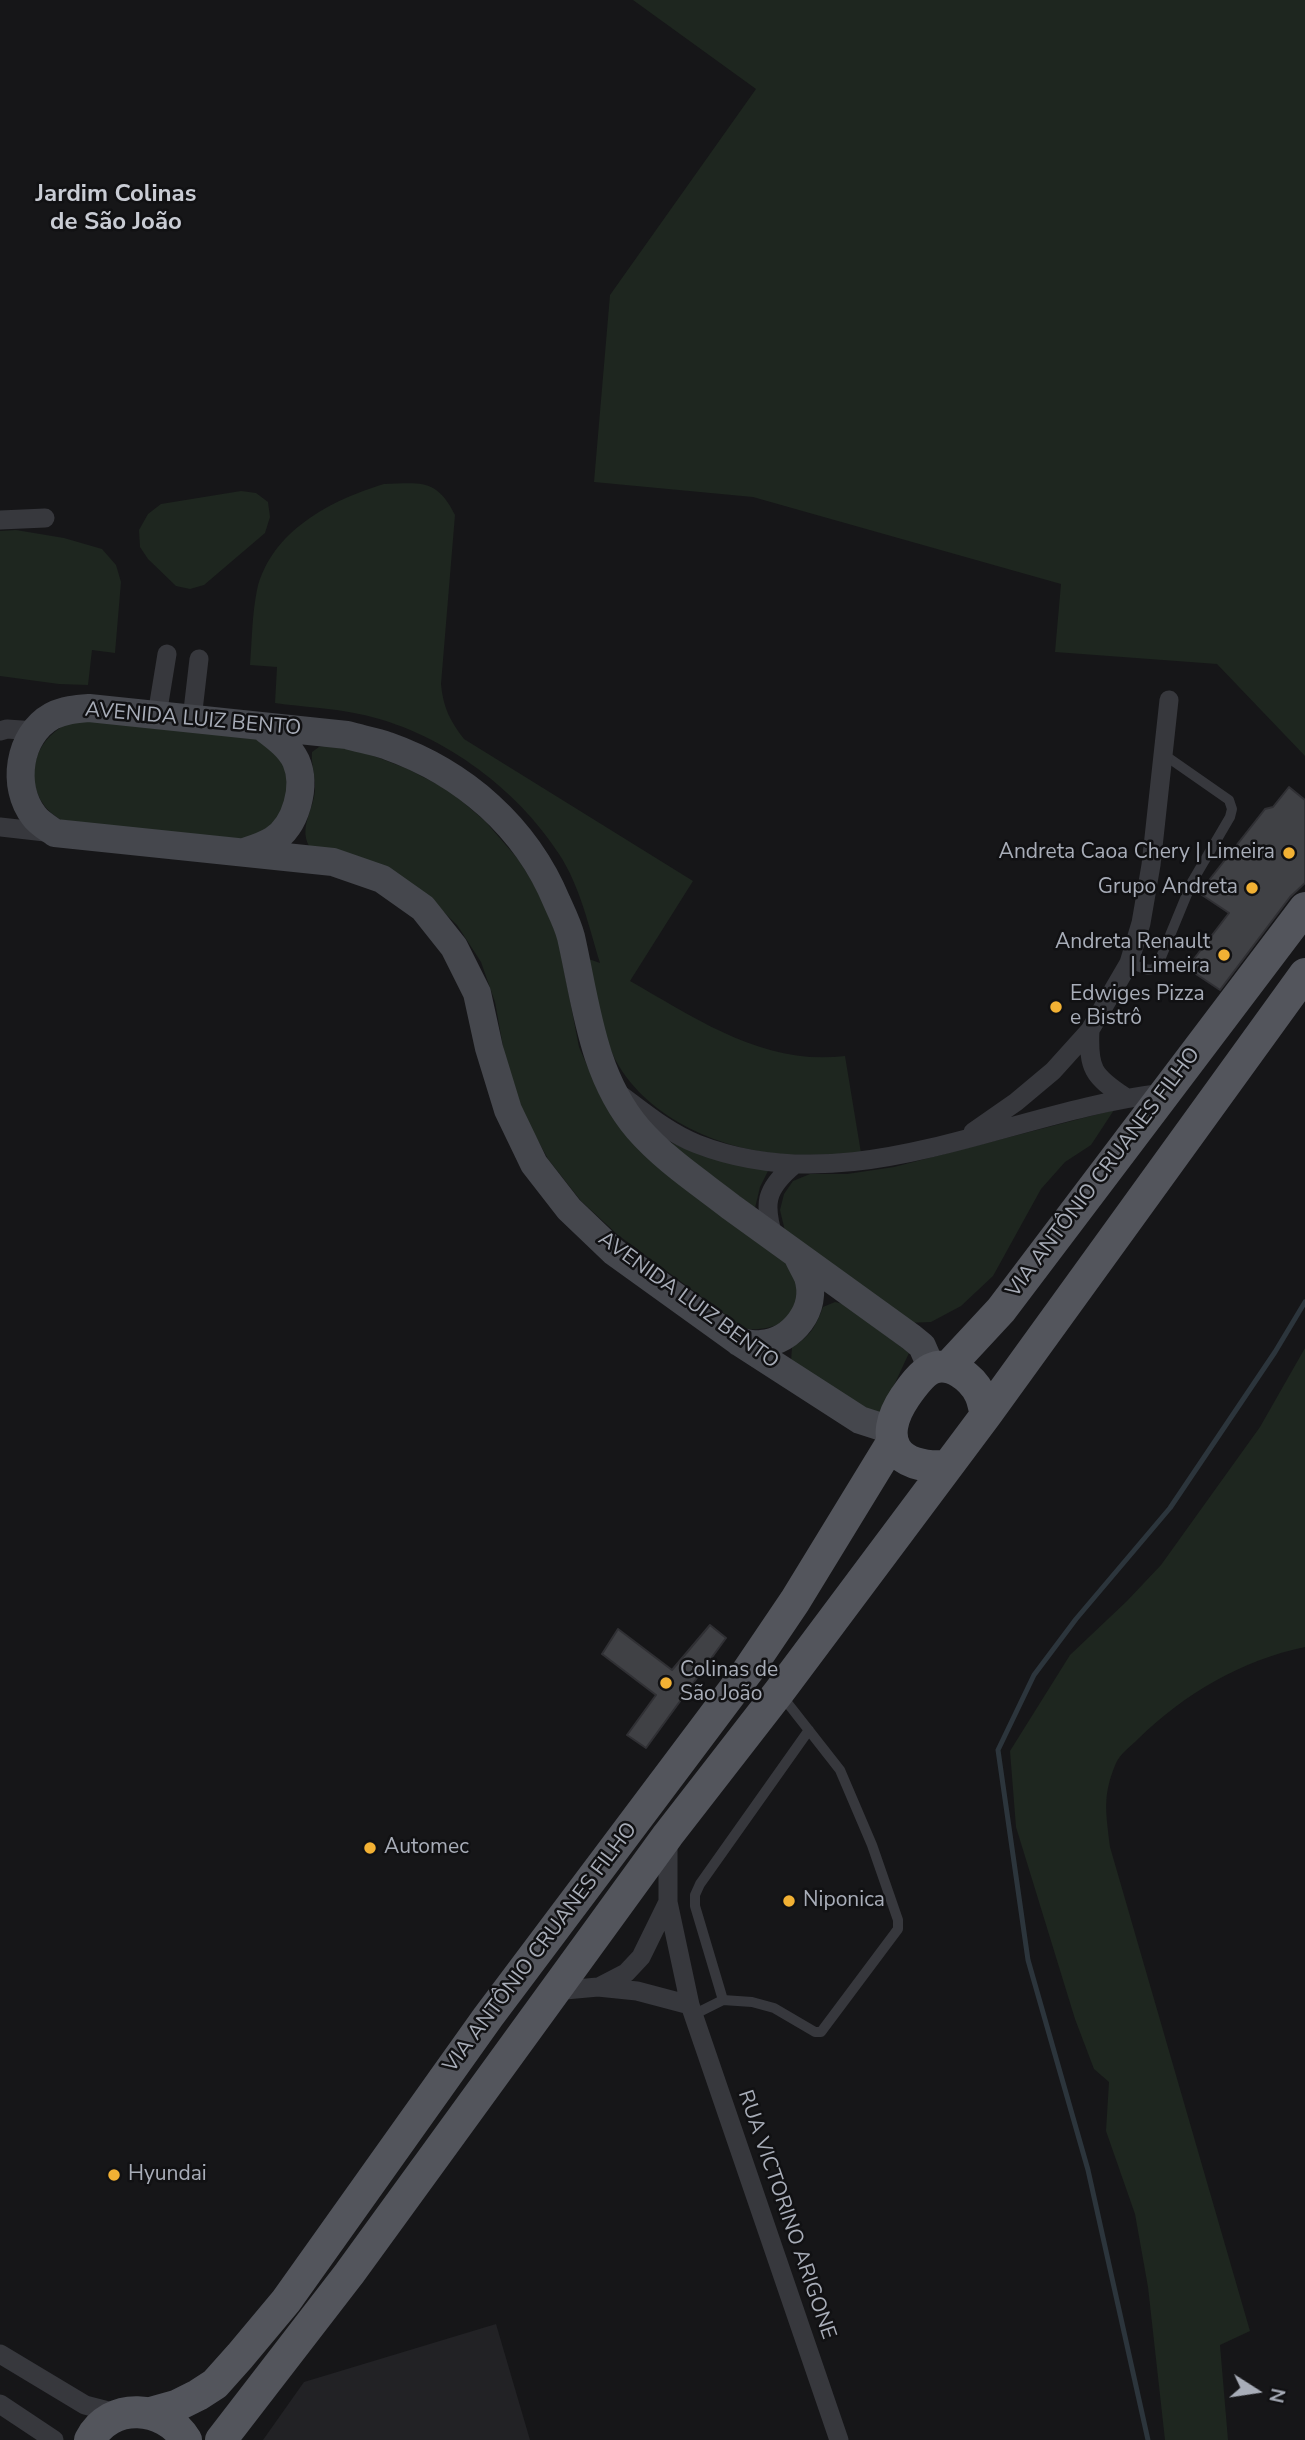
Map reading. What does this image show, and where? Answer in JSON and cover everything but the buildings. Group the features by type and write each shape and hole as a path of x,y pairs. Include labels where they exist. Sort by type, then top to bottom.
{"main road":[{"name":"VIA ANTÔNIO CRUANES FILHO","path":"940,1367 1001,1310 1305,908"},
{"name":"VIA ANTÔNIO CRUANES FILHO","path":"986,1415 1305,974"},
{"path":"940,1367 967,1377 981,1394 986,1415 947,1466 916,1464 902,1456 891,1437 900,1405 914,1385 940,1367"},
{"name":"VIA ANTÔNIO CRUANES FILHO","path":"90,2440 105,2423 187,2400 215,2384 285,2301 488,2017 747,1672 795,1601 891,1437"},
{"name":"VIA ANTÔNIO CRUANES FILHO","path":"221,2440 349,2274 668,1835 779,1692 947,1466"},
{"path":"136,2413 167,2420 186,2440"}],"street":[{"path":"0,520 45,518"},
{"path":"157,715 167,654"},
{"path":"192,719 199,659"},
{"path":"964,1139 1016,1102 1053,1071 1090,1030 1129,963 1141,923 1151,865 1169,700"},
{"name":"AVENIDA LUIZ BENTO","path":"891,1437 739,1342 614,1252 569,1209 534,1164 508,1110 488,1048 477,993 454,947 423,908 382,879 333,862 55,833 34,816 22,792 19,773 24,751 36,732 50,717 68,710 89,708 347,735 387,745 438,768 478,796 521,837 550,884 570,933 595,1049 612,1088 637,1128 668,1159 798,1257 911,1337 940,1367"},
{"path":"247,851 275,839 290,824 300,785 296,761 282,743 261,726"},
{"path":"0,731 7,729 36,732"},
{"path":"0,827 55,833"},
{"path":"1090,1030 1088,1056 1096,1073 1125,1097"},
{"path":"612,1088 660,1124 695,1143 735,1156 794,1165 853,1163 916,1152 1125,1097 1165,1093"},
{"path":"774,1238 766,1216 768,1195 779,1178 794,1165"},
{"path":"739,1342 760,1345 781,1339 797,1327 807,1310 810,1292 808,1278 798,1257"},
{"name":"RUA VICTORINO ARIGONE","path":"668,1835 668,1902 691,2010 839,2440"},
{"path":"598,1987 626,1973 640,1957 668,1902"},
{"path":"554,1992 598,1987 638,1991 691,2010"},
{"path":"0,2354 85,2405 136,2413"},
{"path":"0,2404 54,2440"}],"lane":[{"path":"1129,963 1148,970 1154,969 1159,962 1192,882 1230,817 1232,808 1228,800 1163,754"},
{"path":"691,2010 723,2000 752,2002 774,2008 815,2032 821,2032 898,1929 895,1910 840,1770 779,1692"},
{"path":"723,2000 695,1906 695,1895 699,1884 809,1730"}],"shaded area":[{"path":"633,0 1305,0 1305,756 1217,664 1055,652 1061,584 753,497 594,482 610,295 756,89"},
{"path":"384,484 426,485 441,494 455,515 441,684 448,713 464,739 693,881 630,981 706,1024 759,1047 815,1057 845,1056 861,1153 801,1155 757,1151 708,1137 662,1112 626,1077 613,1055 600,1019 586,958 600,963 578,893 559,854 521,806 498,784 472,765 418,733 359,714 275,703 277,667 250,665 255,599 264,569 289,535 306,521 344,499"},
{"path":"241,491 256,493 268,502 270,517 265,533 204,585 190,589 176,586 148,559 140,547 139,530 148,514 161,504"},
{"path":"16,530 64,538 102,549 116,565 121,582 115,653 92,650 88,685 0,676 0,531"},
{"path":"87,720 252,736 265,742 279,754 287,772 288,793 282,813 269,829 240,841 61,820 44,805 38,794 34,772 36,760 46,740 55,732 67,724"},
{"path":"330,745 361,751 408,769 450,791 485,821 518,859 540,894 558,939 579,1047 600,1095 786,1261 799,1289 794,1312 788,1318 773,1326 745,1329 618,1235 581,1201 548,1159 522,1112 506,1063 495,1002 481,962 457,925 426,895 309,846 305,831 315,794 312,752 319,747"},
{"path":"1114,1110 1091,1145 1065,1162 1041,1189 993,1276 961,1306 931,1322 906,1323 785,1231 780,1210 784,1194 793,1181 810,1174 847,1174 894,1167"},
{"path":"664,1140 711,1158 769,1169 760,1187 755,1208"},
{"path":"835,1302 844,1304 909,1353 875,1426 791,1362 792,1347 812,1330 823,1307"},
{"path":"1305,1348 1305,1647 1237,1670 1175,1707 1120,1756 1107,1795 1110,1847 1250,2331 1220,2345 1228,2440 1165,2440 1148,2287 1135,2214 1106,2131 1109,2082 1094,2069 1075,2019 1016,1827 1010,1751 1070,1655 1161,1565 1260,1427"},
{"path":"496,2324 530,2440 263,2440 304,2382"}],"waterway":[{"path":"1148,2440 1088,2170 1028,1960 998,1750 1034,1675 1076,1619 1170,1508 1275,1352 1305,1302"}],"place":[{"name":"Andreta Caoa Chery | Limeira","path":"1289,853"},
{"name":"Grupo Andreta","path":"1252,888"},
{"name":"Andreta Renault | Limeira","path":"1224,955"},
{"name":"Edwiges Pizza e Bistrô","path":"1056,1007"},
{"name":"Colinas de São João","path":"666,1683"},
{"name":"Automec","path":"370,1848"},
{"name":"Niponica","path":"789,1901"},
{"name":"Hyundai","path":"114,2175"}],"district":[{"name":"Jardim Colinas de São João","path":"116,209"}]}
